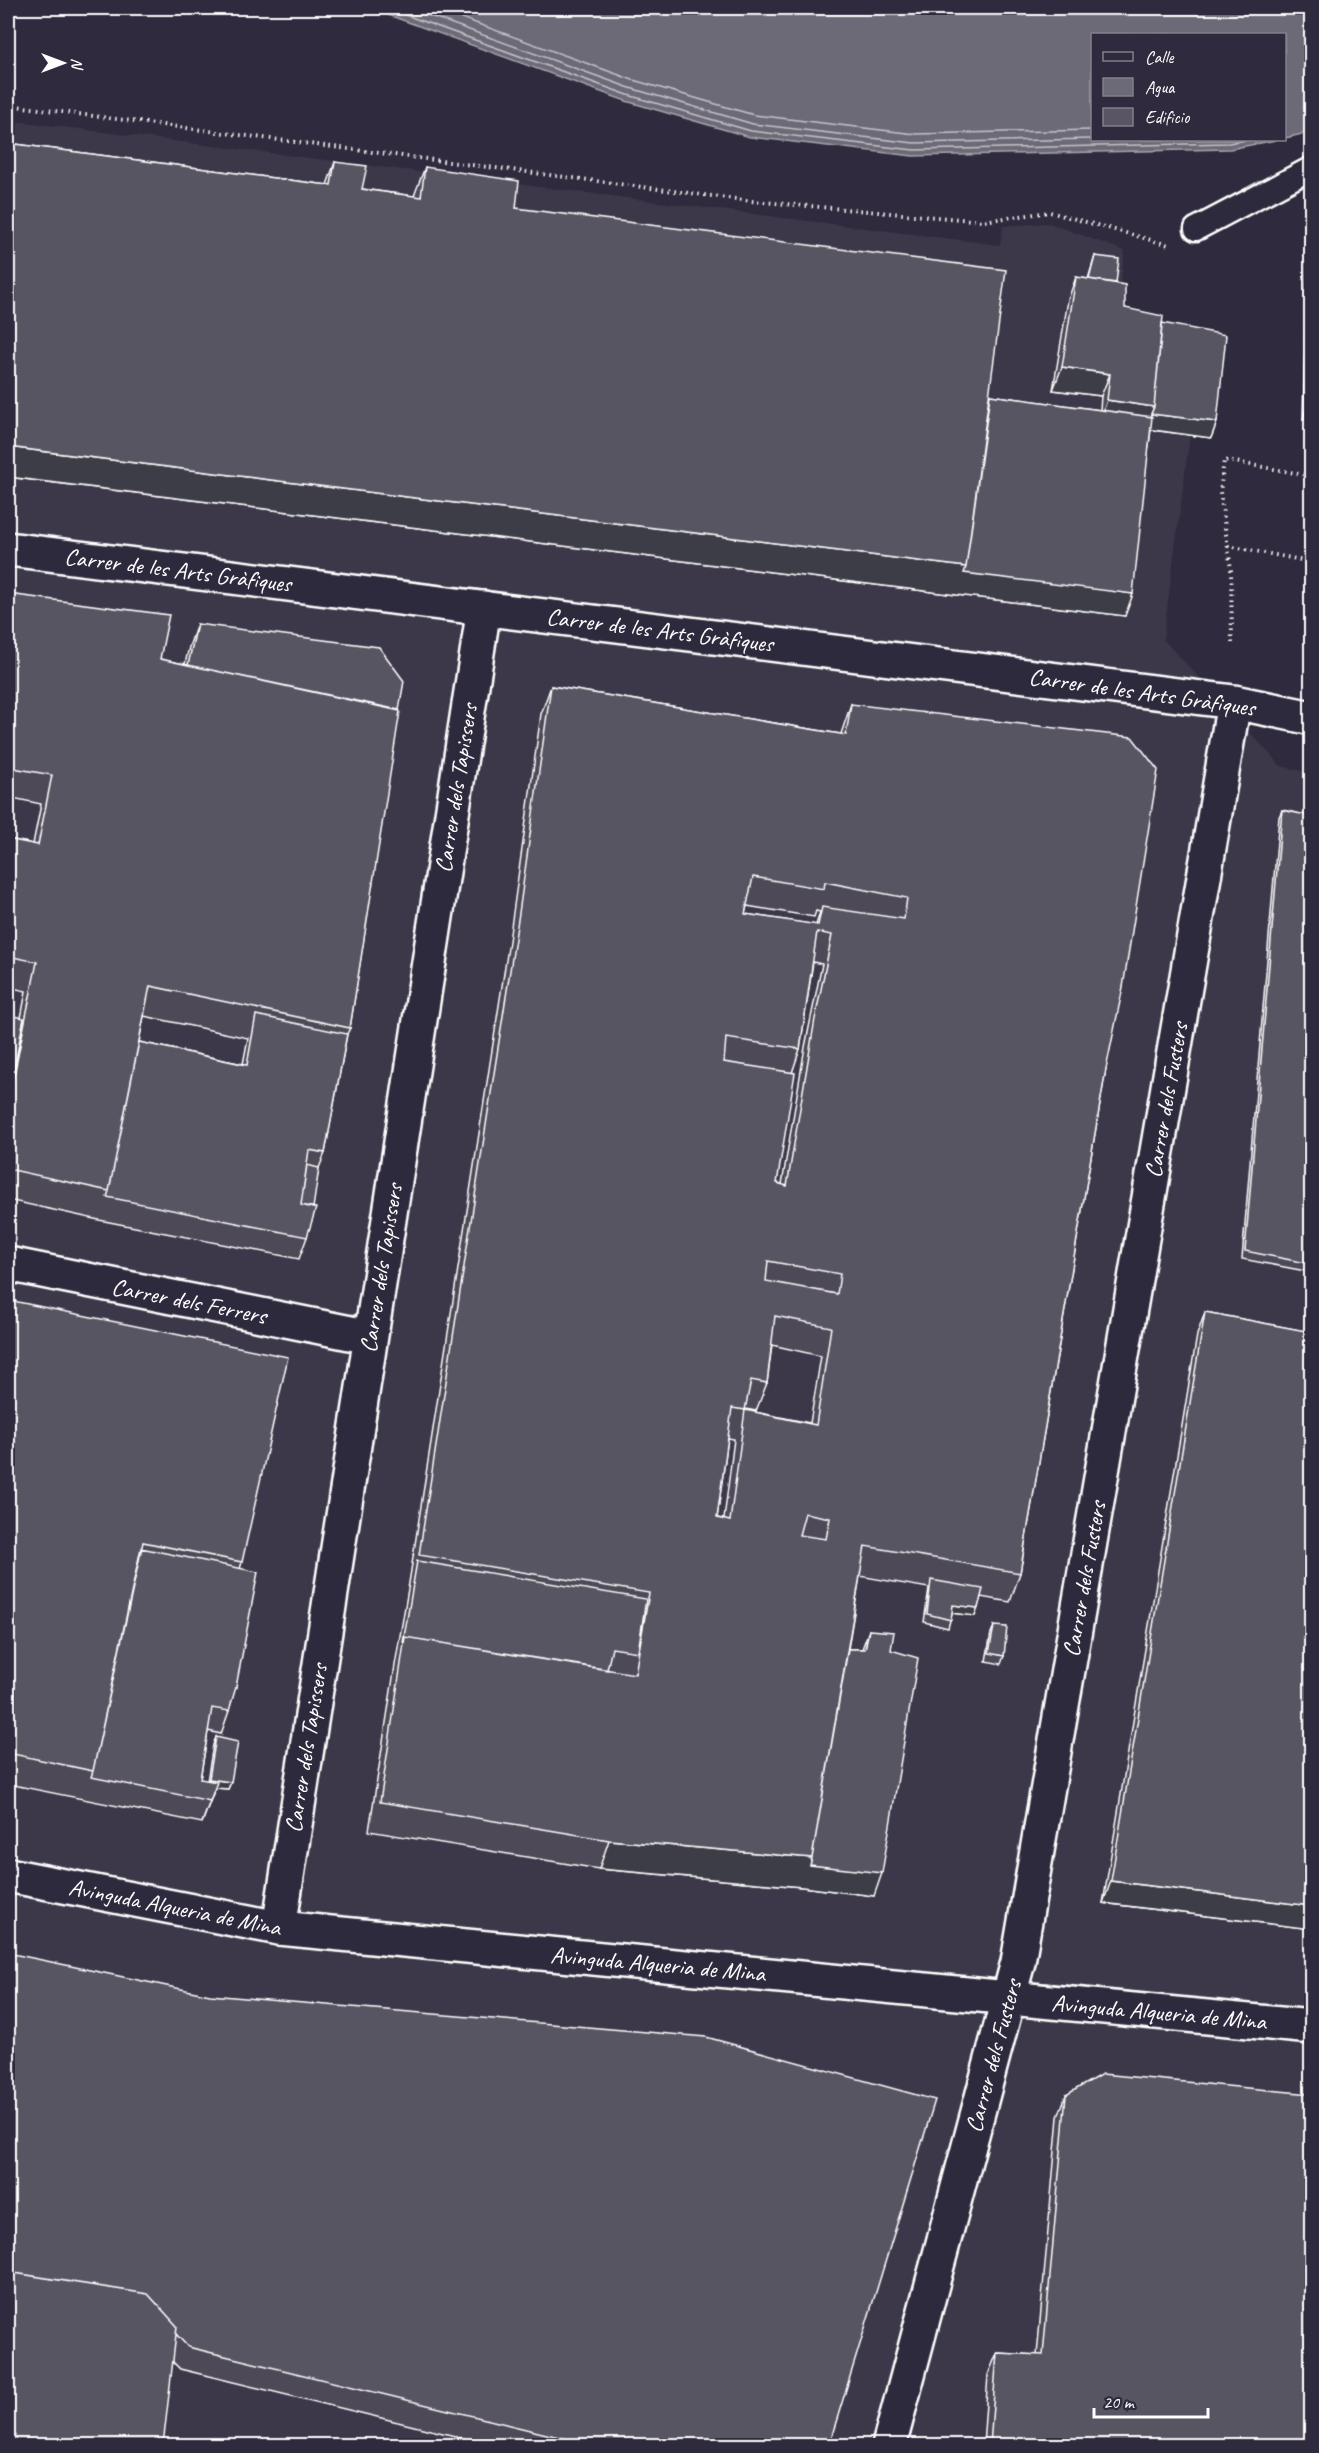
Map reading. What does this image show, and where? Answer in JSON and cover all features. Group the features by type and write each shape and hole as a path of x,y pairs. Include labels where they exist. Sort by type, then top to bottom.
{"street":[{"name":"Carrer de les Arts Gràfiques","path":"8,549 1234,702 1311,718"},
{"name":"Carrer dels Tapissers","path":"279,1928 484,609"},
{"name":"Carrer dels Fusters","path":"889,2445 1018,1962 1234,702"},
{"name":"Carrer dels Ferrers","path":"8,1264 370,1337"},
{"name":"Avinguda Alqueria de Mina","path":"8,1875 279,1928 1311,2027"}],"lane":[{"path":"1196,229 1311,168"}],"path":[{"path":"8,105 751,201 983,221 1050,212 1175,246 1196,229"},
{"path":"1232,643 1232,569 1220,492 1224,460 1311,476"},
{"path":"1228,546 1311,562"}],"shaded area":[{"path":"8,120 1000,245 1003,226 1049,223 1125,251 1117,307 1221,351 1211,438 1190,435 1163,639 1281,766 1311,773 1311,2445 8,2446"}],"water":[{"path":"369,8 1311,8 1311,132 1286,138 1286,33 1091,33 1091,141 1271,141 1230,149 913,156 750,137 626,101"}],"building":[{"path":"8,143 331,185 335,162 367,166 362,189 421,197 425,167 519,181 516,208 1006,270 966,567 8,447"},
{"path":"1095,256 1119,259 1116,283 1089,279"},
{"path":"1076,277 1125,285 1125,308 1163,316 1154,407 1107,400 1110,374 1062,367"},
{"path":"1162,323 1226,335 1217,422 1151,414 1154,407"},
{"path":"990,395 1152,417 1133,594 964,573"},
{"path":"8,594 169,615 160,659 400,711 350,1028 150,986 109,1191 8,1169 8,1105 37,962 8,956 8,839 38,845 52,775 8,767"},
{"path":"197,624 379,647 404,681 399,710 188,665"},
{"path":"551,686 846,735 851,704 1132,737 1158,770 1123,987 1106,1069 1020,1573 865,1546 812,1858 609,1840 380,1802 405,1637 635,1674 649,1593 419,1555 519,913","holes":["753,877 824,889 825,882 907,898 904,919 822,907 818,925 745,914","817,932 832,935 815,1019 787,1186 777,1183 795,1073 724,1062 726,1038 800,1049","768,1261 840,1274 837,1294 766,1281","775,1316 831,1327 816,1425 745,1410 751,1380 767,1383","732,1408 745,1410 730,1521 717,1518","805,1513 830,1518 826,1539 799,1535"]},
{"path":"1282,810 1311,816 1311,1264 1245,1251"},
{"path":"8,1015 24,1018 8,1100"},
{"path":"256,1015 347,1034 325,1153 309,1150 301,1205 316,1208 307,1237 107,1197 139,1042 247,1065"},
{"path":"307,1165 319,1168 313,1208 301,1205"},
{"path":"8,1300 288,1357 242,1562 143,1542 93,1771 8,1753"},
{"path":"1205,1312 1311,1332 1311,1906 1111,1881"},
{"path":"141,1548 258,1572 236,1687 229,1711 212,1708 200,1779 217,1782 210,1801 91,1777"},
{"path":"417,1561 646,1599 638,1652 612,1648 607,1670 405,1637 403,1643"},
{"path":"931,1580 983,1589 978,1608 953,1605 951,1620 927,1614"},
{"path":"994,1626 1007,1627 1004,1656 989,1653"},
{"path":"869,1630 894,1632 891,1650 918,1658 882,1873 810,1865 848,1649 865,1649"},
{"path":"216,1737 238,1742 231,1782 209,1779"},
{"path":"8,1953 210,1995 706,2037 935,2100 829,2445 592,2445 188,2347 176,2334 177,2326 148,2294 8,2272"},
{"path":"1102,2074 1311,2094 1311,2445 990,2445 997,2353 1043,2355 1066,2095"},
{"path":"8,2272 148,2294 177,2326 163,2445 8,2445"}]}
